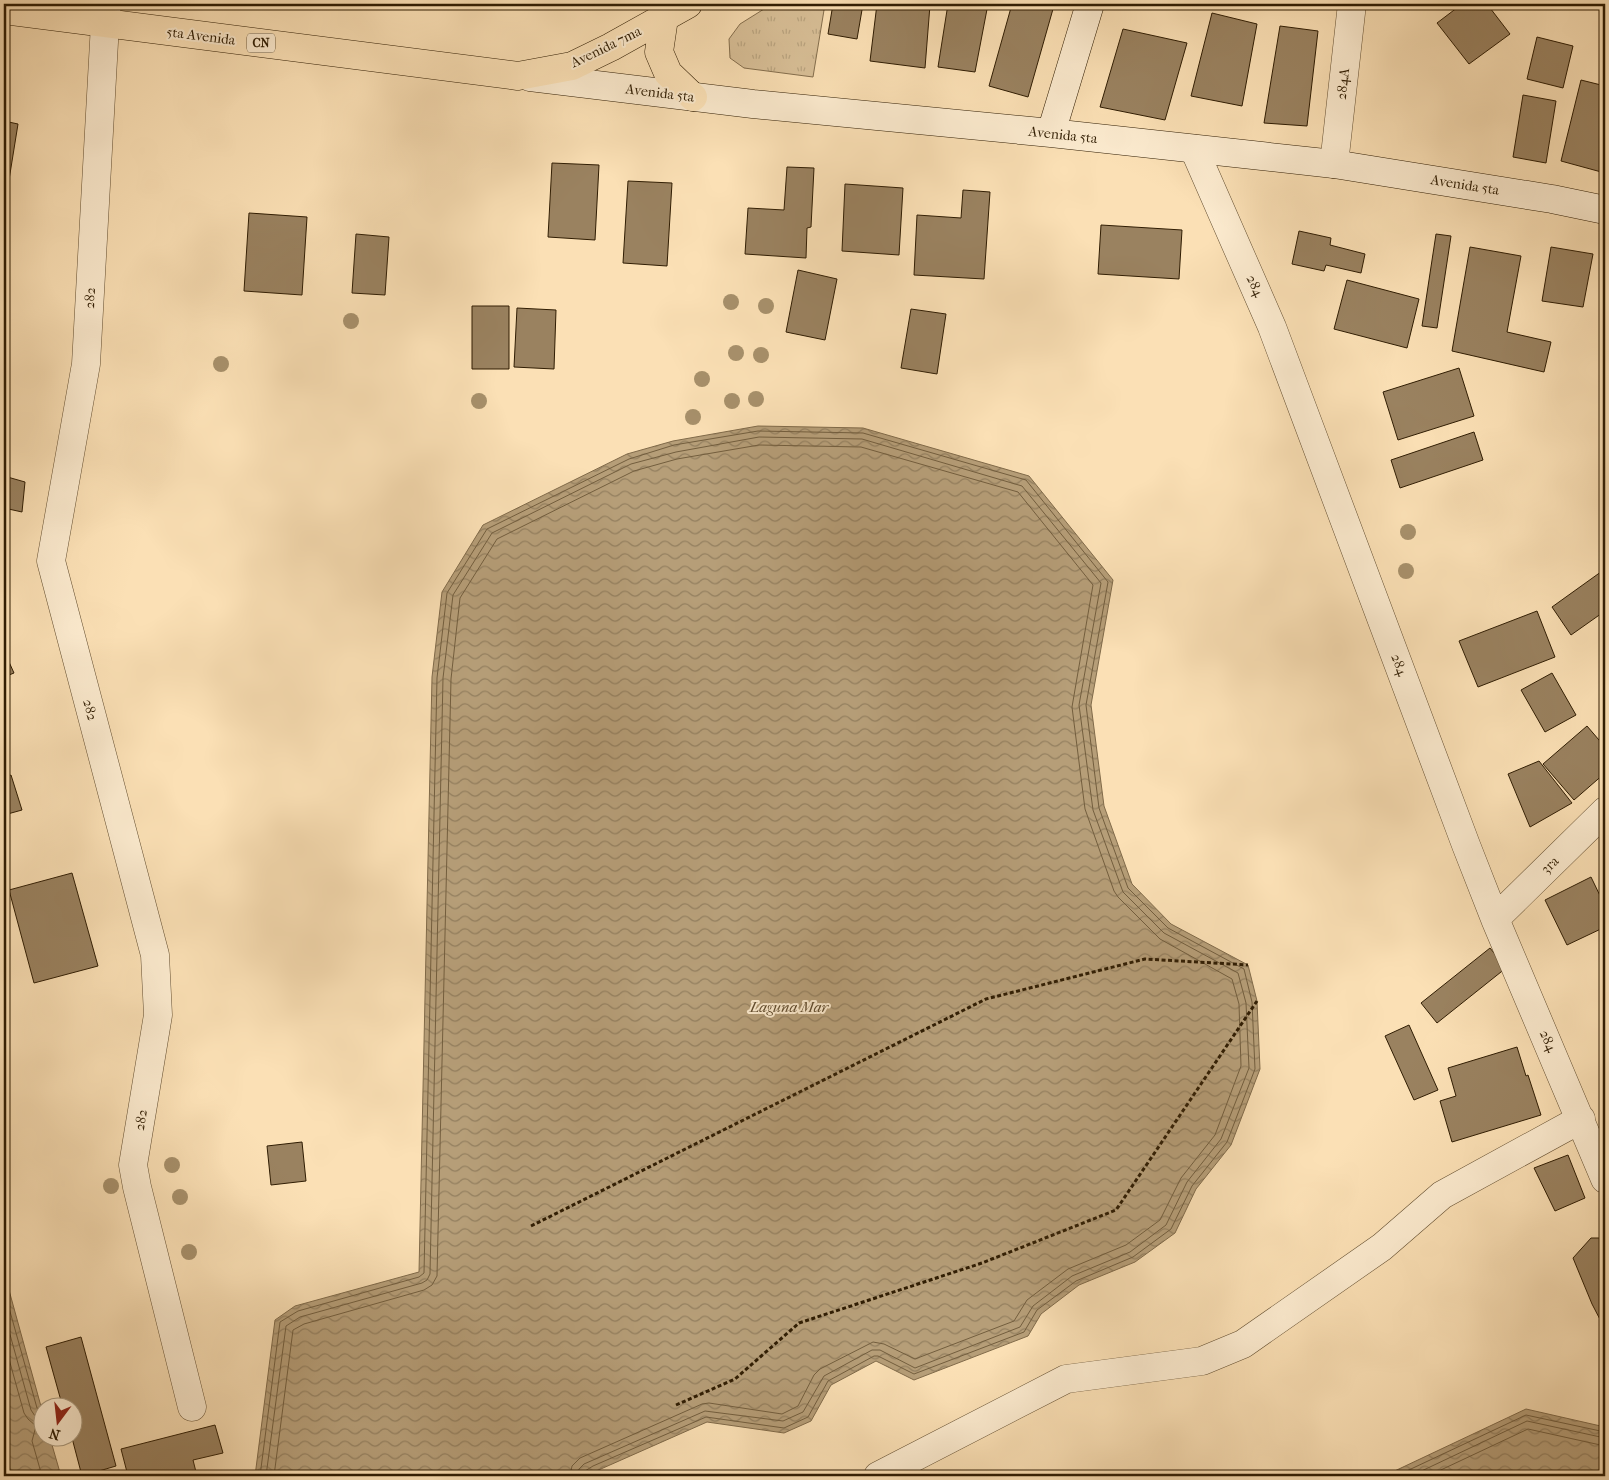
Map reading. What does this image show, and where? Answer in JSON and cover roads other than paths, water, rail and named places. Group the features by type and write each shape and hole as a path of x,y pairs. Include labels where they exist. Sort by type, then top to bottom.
{"highway":[{"name":"Avenida 7ma","path":"518,76 572,66 688,4"},
{"name":"5ta Avenida","path":"4,10 106,14 518,76"},
{"path":"664,18 660,52 668,73 693,97"}],"street":[{"path":"1051,134 1090,4"},
{"name":"284A","path":"1334,164 1352,4"},
{"name":"282","path":"106,14 86,364 51,561 155,955 158,1015 133,1165 192,1407"},
{"name":"Avenida 5ta","path":"518,76 693,97 1334,164 1552,199 1605,210"},
{"name":"284","path":"1194,149 1272,327 1459,827 1495,919 1581,1119 1605,1180"},
{"name":"3ra","path":"1495,919 1605,811"},
{"path":"878,1476 1066,1379 1202,1362 1243,1344 1382,1247 1442,1195 1581,1119"}],"water":[{"name":"Laguna Mar","path":"758,426 863,428 1029,476 1113,580 1091,705 1104,806 1132,884 1171,924 1248,965 1257,1001 1260,1069 1231,1145 1196,1189 1175,1233 1135,1262 1079,1285 1041,1314 1028,1336 914,1380 876,1361 831,1385 811,1421 784,1433 707,1422 585,1476 255,1476 275,1320 295,1306 419,1272 432,677 442,592 483,525 627,454 673,441"},
{"path":"4,1272 39,1398 32,1398 32,1448 53,1448 61,1476 4,1476"},
{"path":"1526,1409 1605,1427 1605,1476 1384,1476"}]}
